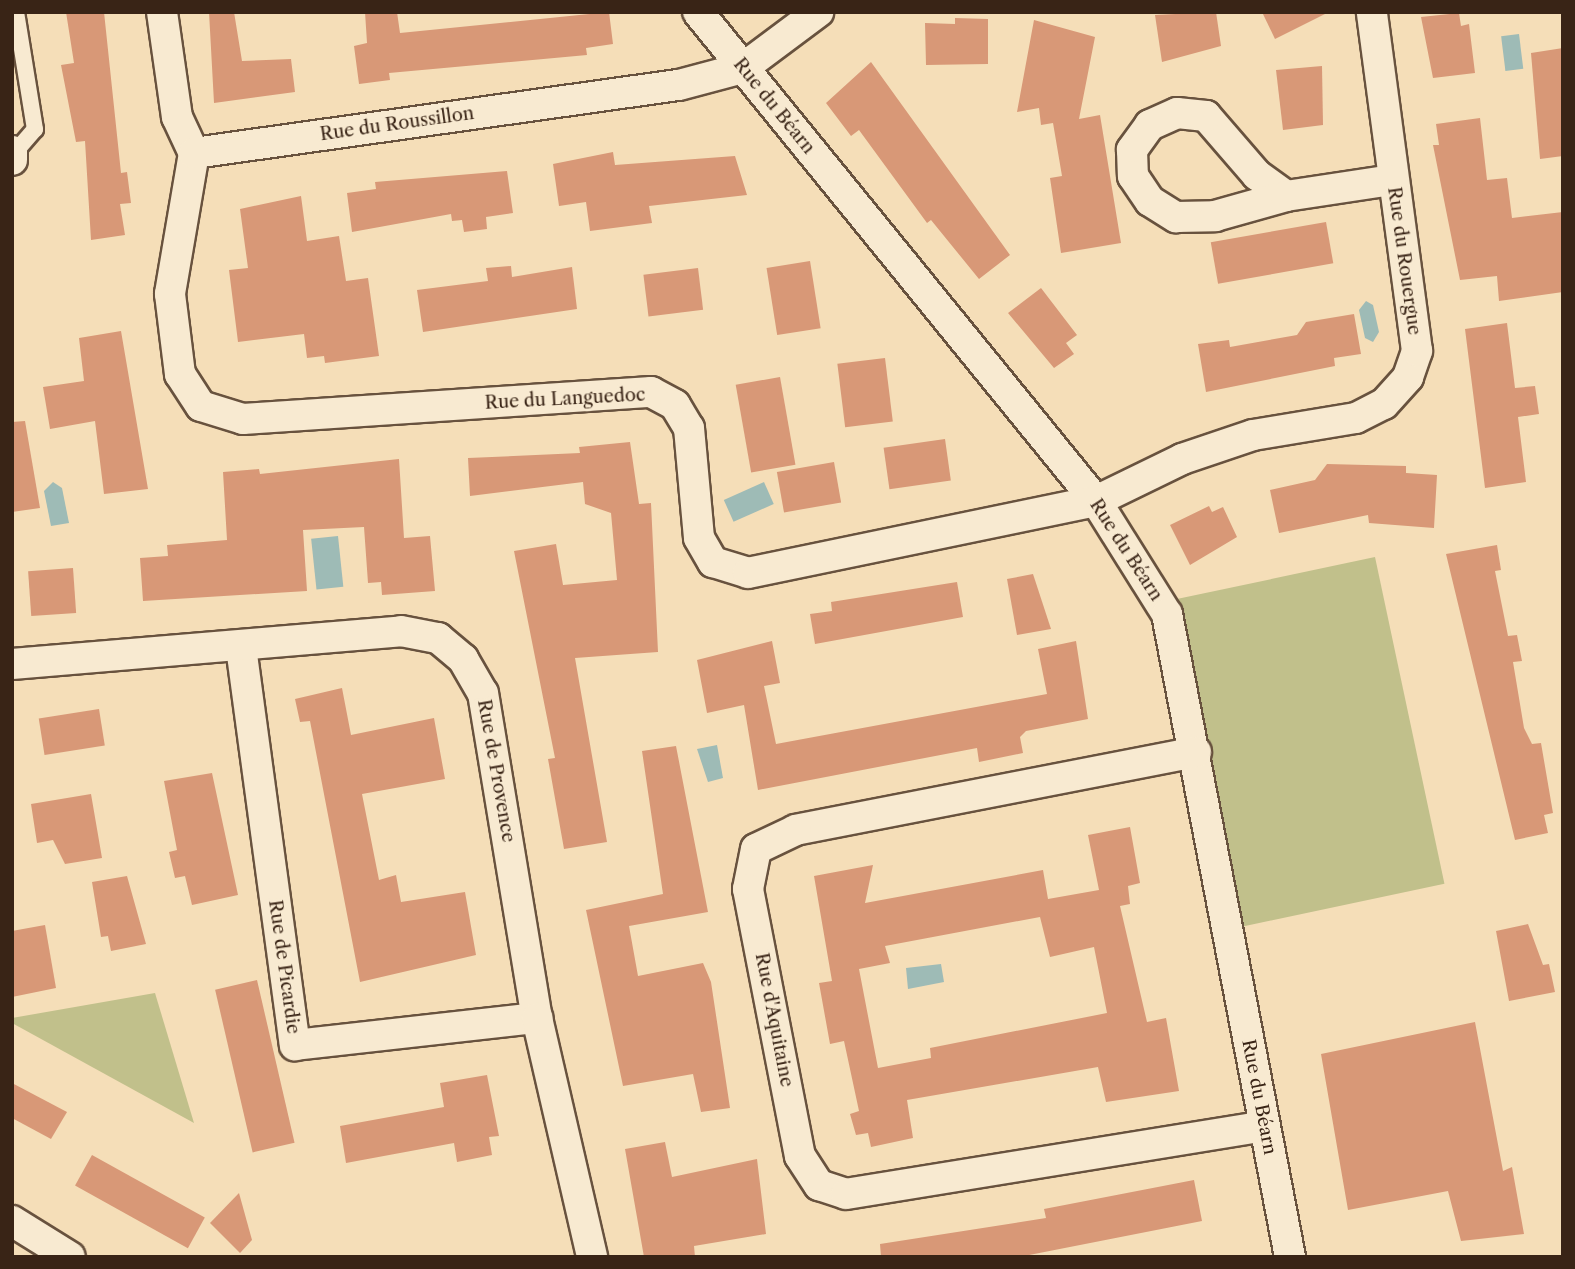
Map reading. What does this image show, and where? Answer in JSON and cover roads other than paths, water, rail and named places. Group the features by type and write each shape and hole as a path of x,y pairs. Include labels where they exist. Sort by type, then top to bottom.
{"street":[{"path":"162,12 177,117 194,153"},
{"name":"Rue du Béarn","path":"698,12 1096,501 1167,614 1196,752 1290,1257"},
{"path":"743,68 818,12"},
{"name":"Rue du Rouergue","path":"1096,501 1182,459 1253,435 1356,418 1384,404 1408,377 1417,352 1392,180 1372,12"},
{"name":"Rue du Roussillon","path":"194,153 679,85 743,68"},
{"path":"1286,196 1257,175 1206,116 1177,113 1150,125 1132,150 1133,176 1150,201 1176,217 1215,216 1286,196 1392,180"},
{"name":"Rue du Languedoc","path":"194,153 170,294 180,374 201,406 243,419 651,392 676,405 689,428 698,538 713,562 748,573 1096,501"},
{"name":"Rue de Provence","path":"12,664 241,647 401,631 438,638 463,659 483,692 537,1018 592,1257"},
{"name":"Rue de Picardie","path":"241,647 295,1045 537,1018"},
{"name":"Rue d'Aquitaine","path":"1196,752 796,830 756,849 748,889 800,1156 819,1185 846,1194 1265,1126"},
{"path":"12,1221 70,1257"}],"lane":[{"path":"14,154 35,129 16,12"}],"water":[{"path":"1519,34 1523,69 1505,71 1501,36"},
{"path":"1366,301 1373,305 1379,332 1373,342 1365,338 1359,310"},
{"path":"53,482 62,488 69,523 51,526 44,491"},
{"path":"764,482 774,504 734,522 724,500"},
{"path":"338,536 343,587 316,590 311,539"},
{"path":"717,745 723,778 708,782 697,749"},
{"path":"941,964 944,982 908,989 906,968"}]}
